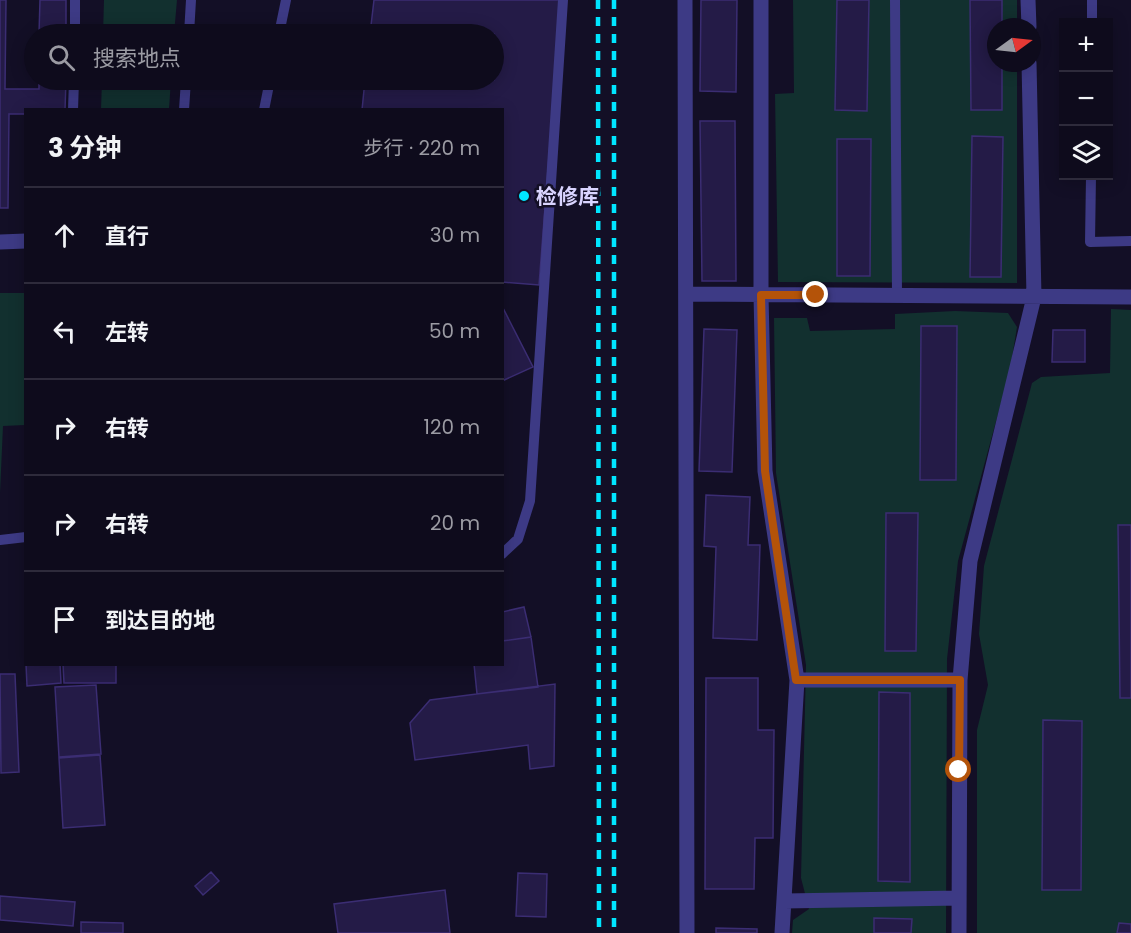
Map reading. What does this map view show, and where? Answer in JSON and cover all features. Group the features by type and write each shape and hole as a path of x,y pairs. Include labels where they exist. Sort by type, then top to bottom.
{"street":[{"path":"685,0 687,933"},
{"path":"761,0 761,295 765,471 796,680 782,933"},
{"path":"1028,0 1029,18"},
{"path":"959,933 960,680 970,561 1034,297 1029,72"},
{"path":"0,242 24,241"},
{"path":"686,294 1131,297"},
{"path":"796,680 960,680"},
{"path":"785,901 958,898"}],"lane":[{"path":"75,0 75,24"},
{"path":"190,24 191,0"},
{"path":"281,24 286,0"},
{"path":"504,552 518,539 530,501 563,0"},
{"path":"895,0 897,296"},
{"path":"1092,0 1092,18"},
{"path":"73,108 74,90"},
{"path":"184,108 185,90"},
{"path":"264,108 268,90"},
{"path":"1091,180 1090,242 1131,241"},
{"path":"0,540 24,537"}],"green space":[{"path":"104,0 177,0 175,24 103,24"},
{"path":"793,0 837,0 867,110 869,0 970,0 971,110 1002,110 1002,72 1017,72 1017,283 778,282 775,94 794,93","holes":["972,137 1003,137 1000,277 970,276","837,139 870,140 870,276 837,275"]},
{"path":"1002,0 1017,0 1017,18 1002,18"},
{"path":"102,90 170,90 169,108 101,108"},
{"path":"0,293 24,293 24,425 3,426 0,493"},
{"path":"1111,309 1131,310 1131,525 1118,525 1120,697 1131,698 1131,924 1119,923 1117,933 977,933 977,730 988,685 979,634 984,566 1032,383 1041,377 1110,373","holes":["1044,720 1082,721 1080,890 1042,889"]},
{"path":"955,311 1008,313 1017,327 1010,370 958,561 947,659 946,933 911,933 911,919 874,918 874,933 792,933 793,920 809,909 801,878 806,665 776,473 774,318 807,318 810,331 895,329 895,314","holes":["921,326 957,326 956,480 920,479","887,513 917,514 916,651 885,650","880,692 910,693 909,882 878,881"]}],"building":[{"path":"0,0 6,0 5,89 66,90 65,108 24,108 24,114 9,114 8,208 0,208"},
{"path":"40,0 66,0 66,24 39,24"},
{"name":"检修库","path":"374,0 561,0 539,285 504,282 504,108 362,108 364,90 504,90 504,24 371,24"},
{"path":"701,0 737,0 736,92 700,91"},
{"path":"837,0 869,0 867,111 835,110"},
{"path":"970,0 1002,0 1002,18 987,18 987,72 1002,72 1002,110 971,110"},
{"path":"700,121 735,121 736,281 702,281"},
{"path":"972,136 1003,137 1001,277 970,277"},
{"path":"837,139 871,139 870,276 837,276"},
{"path":"504,310 533,367 504,380"},
{"path":"921,326 957,326 956,480 920,480"},
{"path":"704,329 737,330 732,472 699,471"},
{"path":"1053,330 1085,330 1085,362 1052,362"},
{"path":"706,495 750,497 748,545 760,545 757,640 713,638 716,547 704,546"},
{"path":"886,513 918,513 916,651 885,651"},
{"path":"1118,525 1131,525 1131,698 1120,698"},
{"path":"524,607 531,637 504,641 504,612"},
{"path":"531,637 538,687 477,694 474,666 504,666 504,641"},
{"path":"26,666 60,666 61,683 27,686"},
{"path":"63,666 116,666 116,683 64,683"},
{"path":"0,674 15,674 19,772 1,773"},
{"path":"706,678 758,678 758,730 774,730 773,838 755,838 754,889 705,889"},
{"path":"555,684 554,766 530,769 528,745 415,760 410,723 430,700"},
{"path":"96,685 101,754 59,757 55,687"},
{"path":"879,692 910,693 910,882 878,881"},
{"path":"1043,720 1082,721 1081,890 1042,890"},
{"path":"100,755 105,825 63,828 59,758"},
{"path":"211,872 219,881 203,895 195,886"},
{"path":"518,873 547,874 546,917 516,916"},
{"path":"445,890 450,933 338,933 334,904"},
{"path":"0,896 75,902 73,926 0,920"},
{"path":"874,918 912,919 911,933 874,933"},
{"path":"81,922 123,923 123,933 81,933"},
{"path":"1119,923 1131,924 1131,933 1117,933"},
{"path":"716,928 757,929 757,933 716,933"}],"railway":[{"path":"598,0 599,933"},
{"path":"614,0 614,933"}],"place":[{"name":"检修库","path":"524,196"}],"route":[{"path":"816,295 761,295 765,471 796,680 960,680 959,770"}]}
